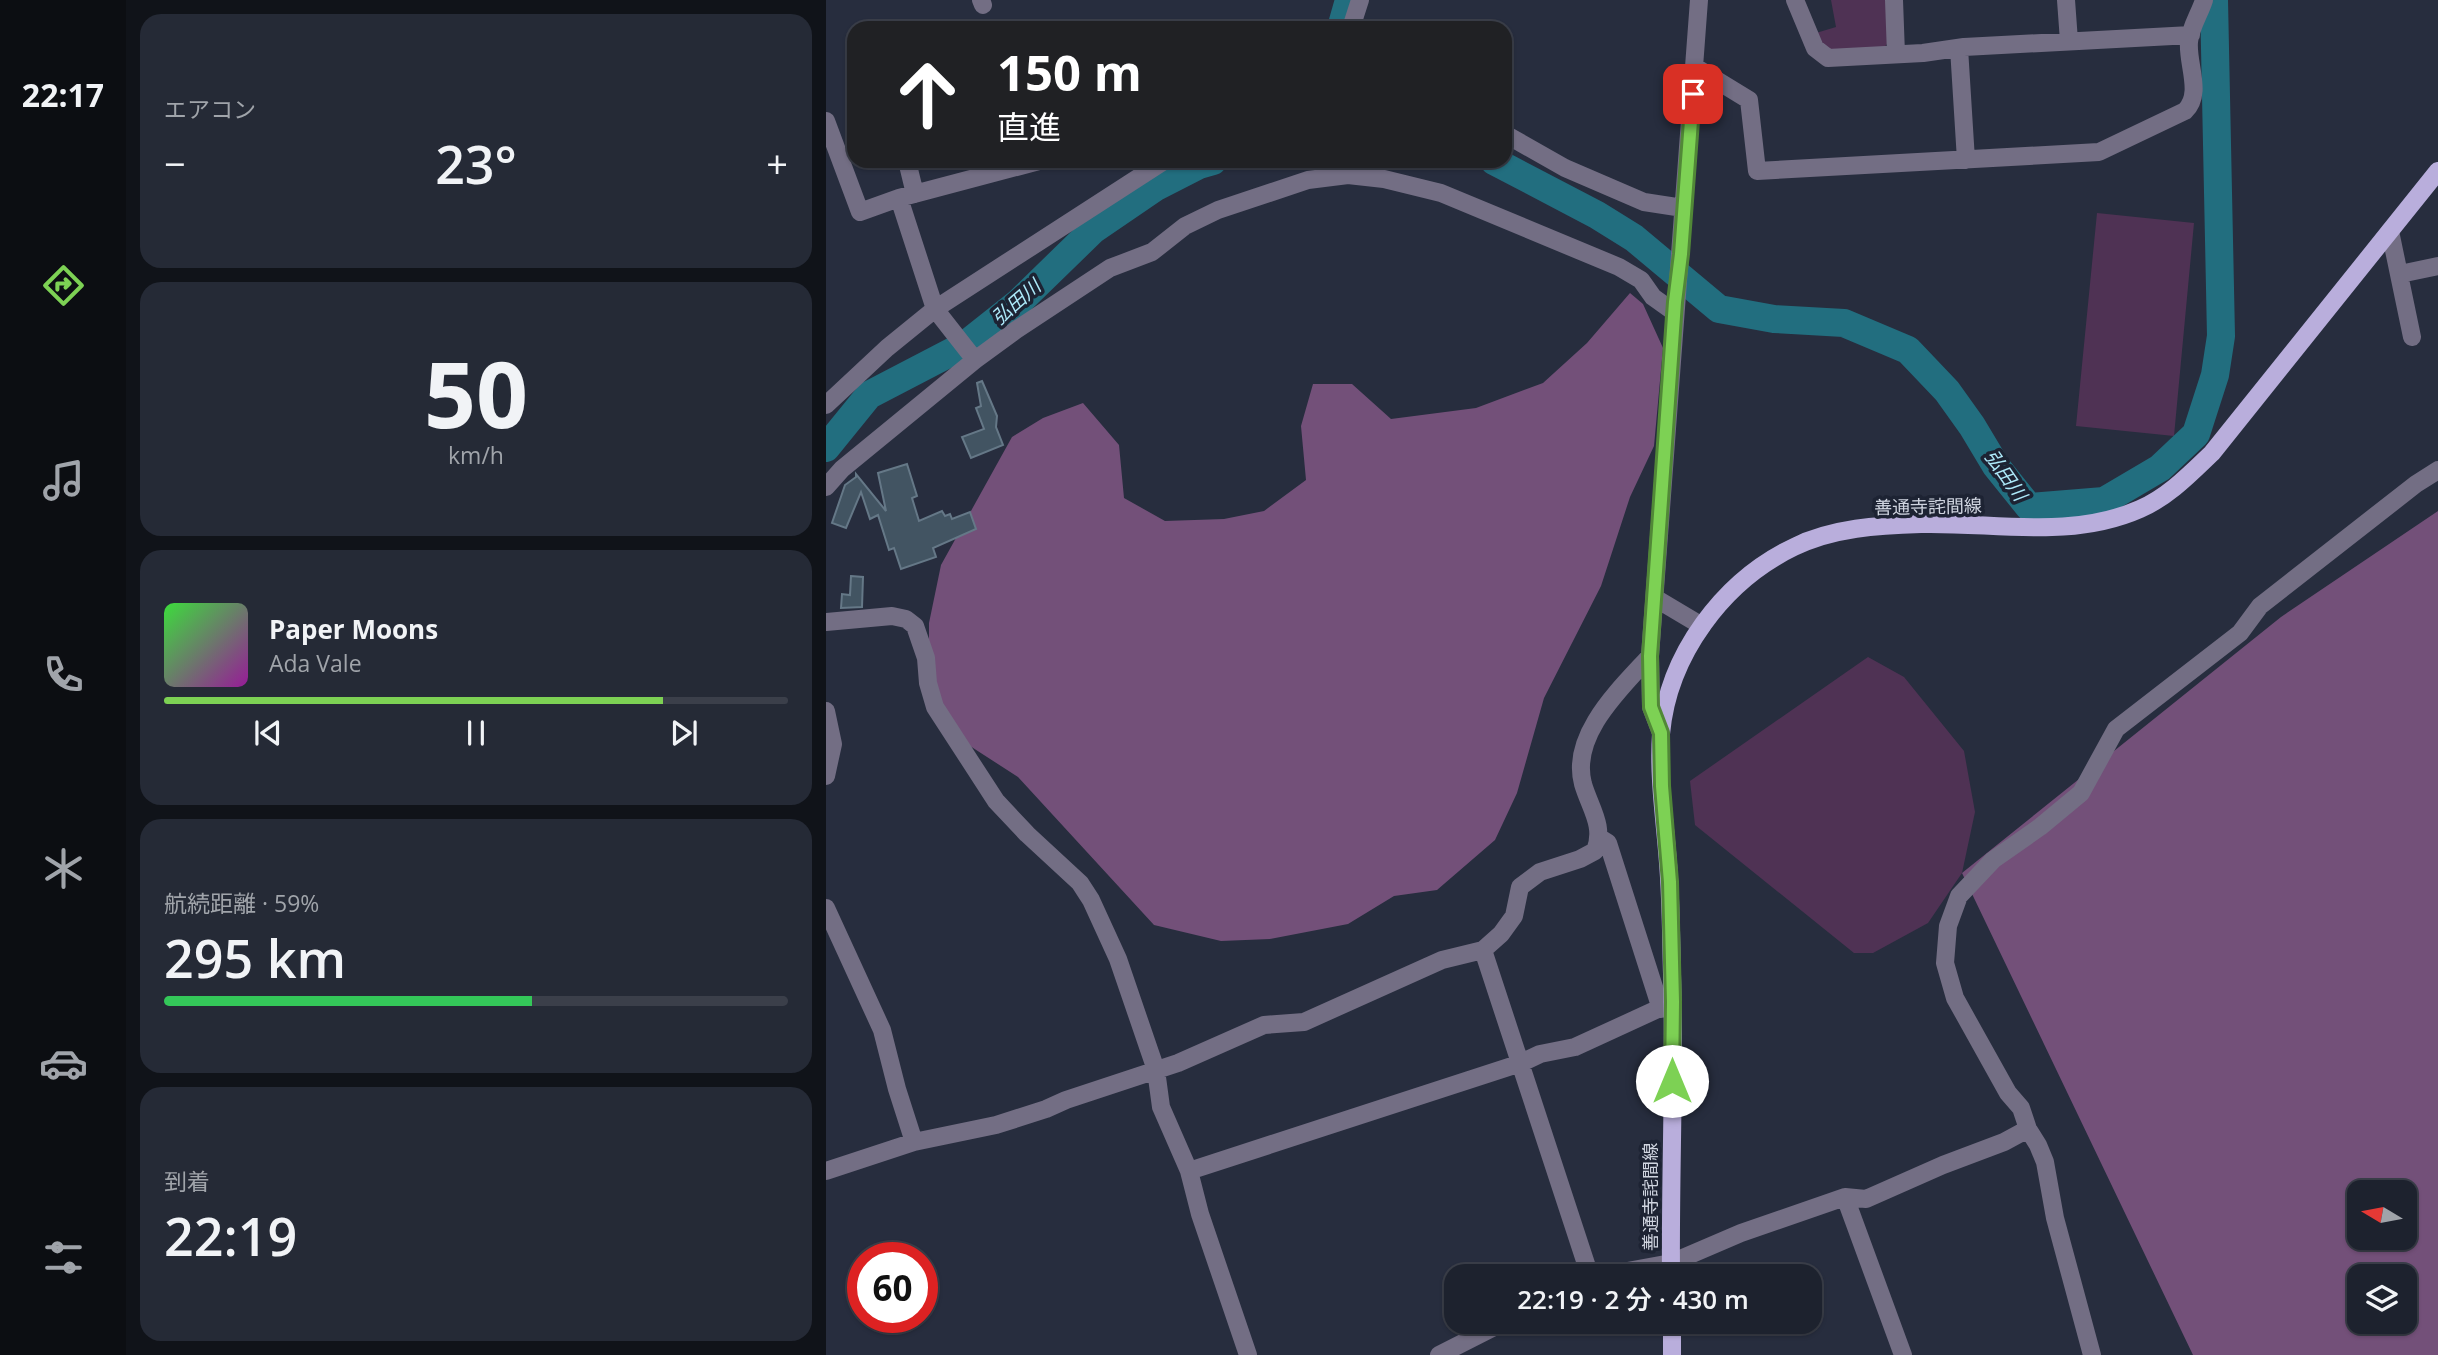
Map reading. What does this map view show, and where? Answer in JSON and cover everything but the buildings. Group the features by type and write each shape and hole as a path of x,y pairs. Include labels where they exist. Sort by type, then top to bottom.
{"main road":[{"name":"善通寺詫間線","path":"1671,1264 1667,1006 1670,882 1662,786 1661,733 1672,687 1685,654 1702,626 1725,596 1760,567 1796,546 1836,533 1886,524 2068,527 2106,521 2141,509 2174,488 2212,453 2438,171"},
{"path":"1672,1334 1672,1355"}],"street":[{"path":"1353,21 1360,0"},
{"path":"1661,733 1651,707 1650,656 1699,0"},
{"path":"1795,0 1815,48 1828,58 2191,35"},
{"path":"1894,0 1896,54"},
{"path":"2066,0 2068,41"},
{"path":"1695,67 1749,100 1756,170 2099,152 2185,111 2191,105 2194,93 2189,62 2191,35 2204,0"},
{"path":"1959,48 1966,160"},
{"path":"826,121 860,212 984,169"},
{"path":"1512,138 1565,169 1644,202 1683,208"},
{"path":"907,168 907,196 935,309 975,360"},
{"path":"826,405 887,348 935,309 1153,168"},
{"path":"826,487 842,469 975,360 1110,268 1152,251 1185,226 1218,210 1308,180 1348,175 1384,179 1441,192 1619,267 1641,279 1653,297 1675,307"},
{"path":"2390,230 2412,337"},
{"path":"2400,274 2438,266"},
{"path":"2092,1355 2054,1219 2045,1162 2028,1129 2021,1108 2008,1093 1955,998 1945,963 1948,926 1959,896 1993,860 2040,827 2081,793 2116,729 2240,633 2260,607 2416,484 2438,470"},
{"path":"1655,597 1702,626"},
{"path":"826,622 892,616 906,619 915,626 926,657 928,684 935,707 996,801 1080,883 1091,900 1118,959 1156,1070 1161,1107 1188,1171 1248,1355"},
{"path":"1188,1171 1521,1063 1540,1054 1575,1047 1667,1006 1608,843 1601,838 1580,767 1593,727 1614,695 1650,656"},
{"path":"826,711 833,744 826,776"},
{"path":"826,1171 915,1142 996,1125 1178,1063 1264,1025 1304,1022 1442,960 1483,950 1501,934 1514,916 1520,887 1540,872 1580,859 1595,851 1601,838"},
{"path":"826,908 882,1030 897,1089 915,1142"},
{"path":"1483,950 1586,1264"},
{"path":"1681,1264 1752,1229 1845,1197 1866,1199 2004,1142 2028,1129"},
{"path":"1845,1197 1903,1355"},
{"path":"1439,1355 1480,1334"}],"shaded area":[{"path":"1831,0 1887,0 1889,41 1884,48 1827,53 1816,33 1836,27"},
{"path":"2097,213 2194,223 2174,436 2076,426"},
{"path":"1630,293 1643,304 1663,348 1654,446 1630,497 1601,586 1544,698 1517,793 1495,840 1437,890 1394,896 1348,924 1270,939 1221,941 1154,925 1018,777 970,746 938,710 929,676 929,623 941,565 1012,437 1043,418 1083,403 1119,445 1124,498 1165,521 1224,519 1264,511 1306,480 1301,426 1313,384 1352,384 1391,419 1476,408 1543,383 1587,343"},
{"path":"2438,511 2438,1355 2193,1355 1962,873 2281,617"},
{"path":"1868,657 1904,677 1964,751 1975,812 1962,873 1928,923 1873,953 1854,953 1695,825 1690,781"}],"waterway":[{"path":"1343,21 1349,0"},
{"name":"弘田川","path":"1507,168 1597,215 1634,238 1719,309 1774,319 1844,323 1908,350 1947,391 1996,466 2029,507 2104,501 2160,468 2196,434 2215,375 2221,336 2214,0"},
{"name":"弘田川","path":"826,448 869,395 965,345 1018,303 1093,230 1156,187 1193,168"}],"route":[{"path":"1672,1081 1670,882 1662,786 1661,733 1651,707 1650,656 1693,94"}]}
